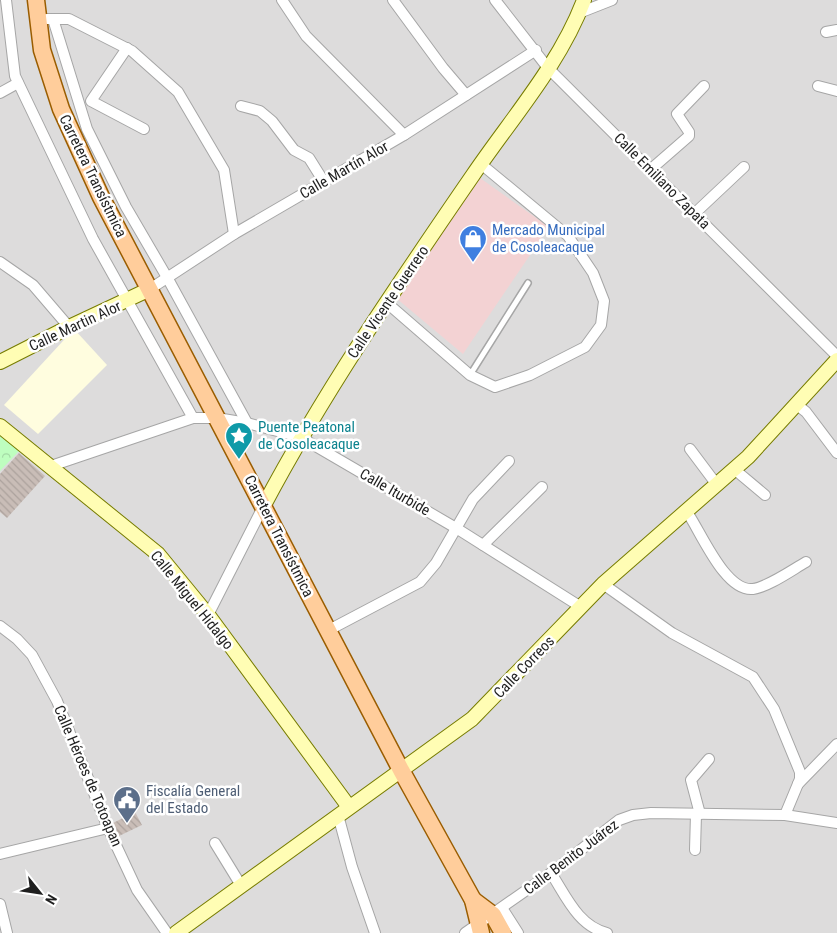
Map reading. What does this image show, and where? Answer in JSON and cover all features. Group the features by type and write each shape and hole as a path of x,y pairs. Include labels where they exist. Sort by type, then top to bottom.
{"main road":[{"name":"Carretera Transístmica","path":"36,0 46,20 42,50 61,109 101,197 264,505 327,631 472,900 472,931"},
{"name":"Calle Vicente Guerrero","path":"264,505 300,437 387,303 480,164 548,68 579,14 584,0"},
{"name":"Calle Martin Alor","path":"0,362 69,327 128,302 150,289"},
{"name":"Calle Correos","path":"176,933 472,719 604,584 734,469 837,360"},
{"name":"Calle Miguel Hidalgo","path":"0,426 158,554 208,615 343,811"},
{"name":"Carretera Transístmica","path":"472,900 498,911 503,933"}],"street":[{"path":"6,0 15,76 18,83 93,239 193,418"},
{"path":"282,0 306,36 404,135"},
{"path":"393,0 443,68 466,95"},
{"name":"Calle Emiliano Zapata","path":"495,0 536,50 548,68 837,356"},
{"path":"579,14 612,0"},
{"path":"234,234 224,170 178,92 127,48 69,19 46,20 87,130 126,207 247,423"},
{"path":"826,32 837,30"},
{"path":"127,48 91,101 144,129"},
{"name":"Calle Martín Alor","path":"150,289 234,234 404,135 536,50"},
{"path":"0,93 18,83"},
{"path":"650,170 688,136 689,132 677,114 704,86"},
{"path":"818,86 837,91"},
{"path":"241,106 260,112 272,121 294,150 309,158 324,182"},
{"path":"387,303 470,374 495,387 530,375 585,347 601,325 604,301 593,273 568,236 480,164"},
{"path":"694,214 744,167"},
{"path":"0,262 33,285 69,327"},
{"path":"796,404 806,412 837,454"},
{"name":"Calle Iturbide","path":"51,466 193,418 217,418 247,423 300,437 456,528 582,608"},
{"path":"690,449 716,485"},
{"path":"327,631 420,582 436,563 480,489 509,461"},
{"path":"734,469 765,495"},
{"path":"483,545 542,487"},
{"name":"Calle Vicente Guerrero","path":"208,615 264,505"},
{"path":"687,512 700,530 716,563 734,582 743,587 756,589 806,562"},
{"path":"604,584 672,633 753,677 774,709 800,772 798,784 785,815"},
{"name":"Calle Héroes de Totoapan","path":"0,626 17,639 32,656 57,701 108,828 137,890 167,933"},
{"path":"798,784 837,744"},
{"path":"695,850 698,814 691,780 709,759"},
{"path":"343,811 352,867 375,933"},
{"name":"Calle Benito Juárez","path":"472,931 619,820 633,815 652,813 785,815 837,822"},
{"path":"0,854 108,828"},
{"path":"215,843 242,887"},
{"path":"551,873 583,921 597,930 607,933"},
{"path":"0,904 7,933"},
{"path":"498,911 518,933"}],"lane":[{"path":"470,374 528,283"}],"shaded area":[{"path":"0,0 837,0 837,933 0,933"},
{"name":"Mercado Municipal de Cosoleacaque","path":"480,178 549,227 463,354 396,298"},
{"path":"74,329 107,365 38,434 4,405"}],"green space":[{"path":"0,434 20,450 0,471"}],"building":[{"path":"19,453 45,476 7,518 0,512 0,474"},
{"name":"Fiscalía General del Estado","path":"135,812 142,825 119,836 113,823"}],"place":[{"name":"Mercado Municipal de Cosoleacaque","path":"473,263"},
{"name":"Puente Peatonal de Cosoleacaque","path":"239,460"},
{"name":"Fiscalía General del Estado","path":"127,824"}]}
